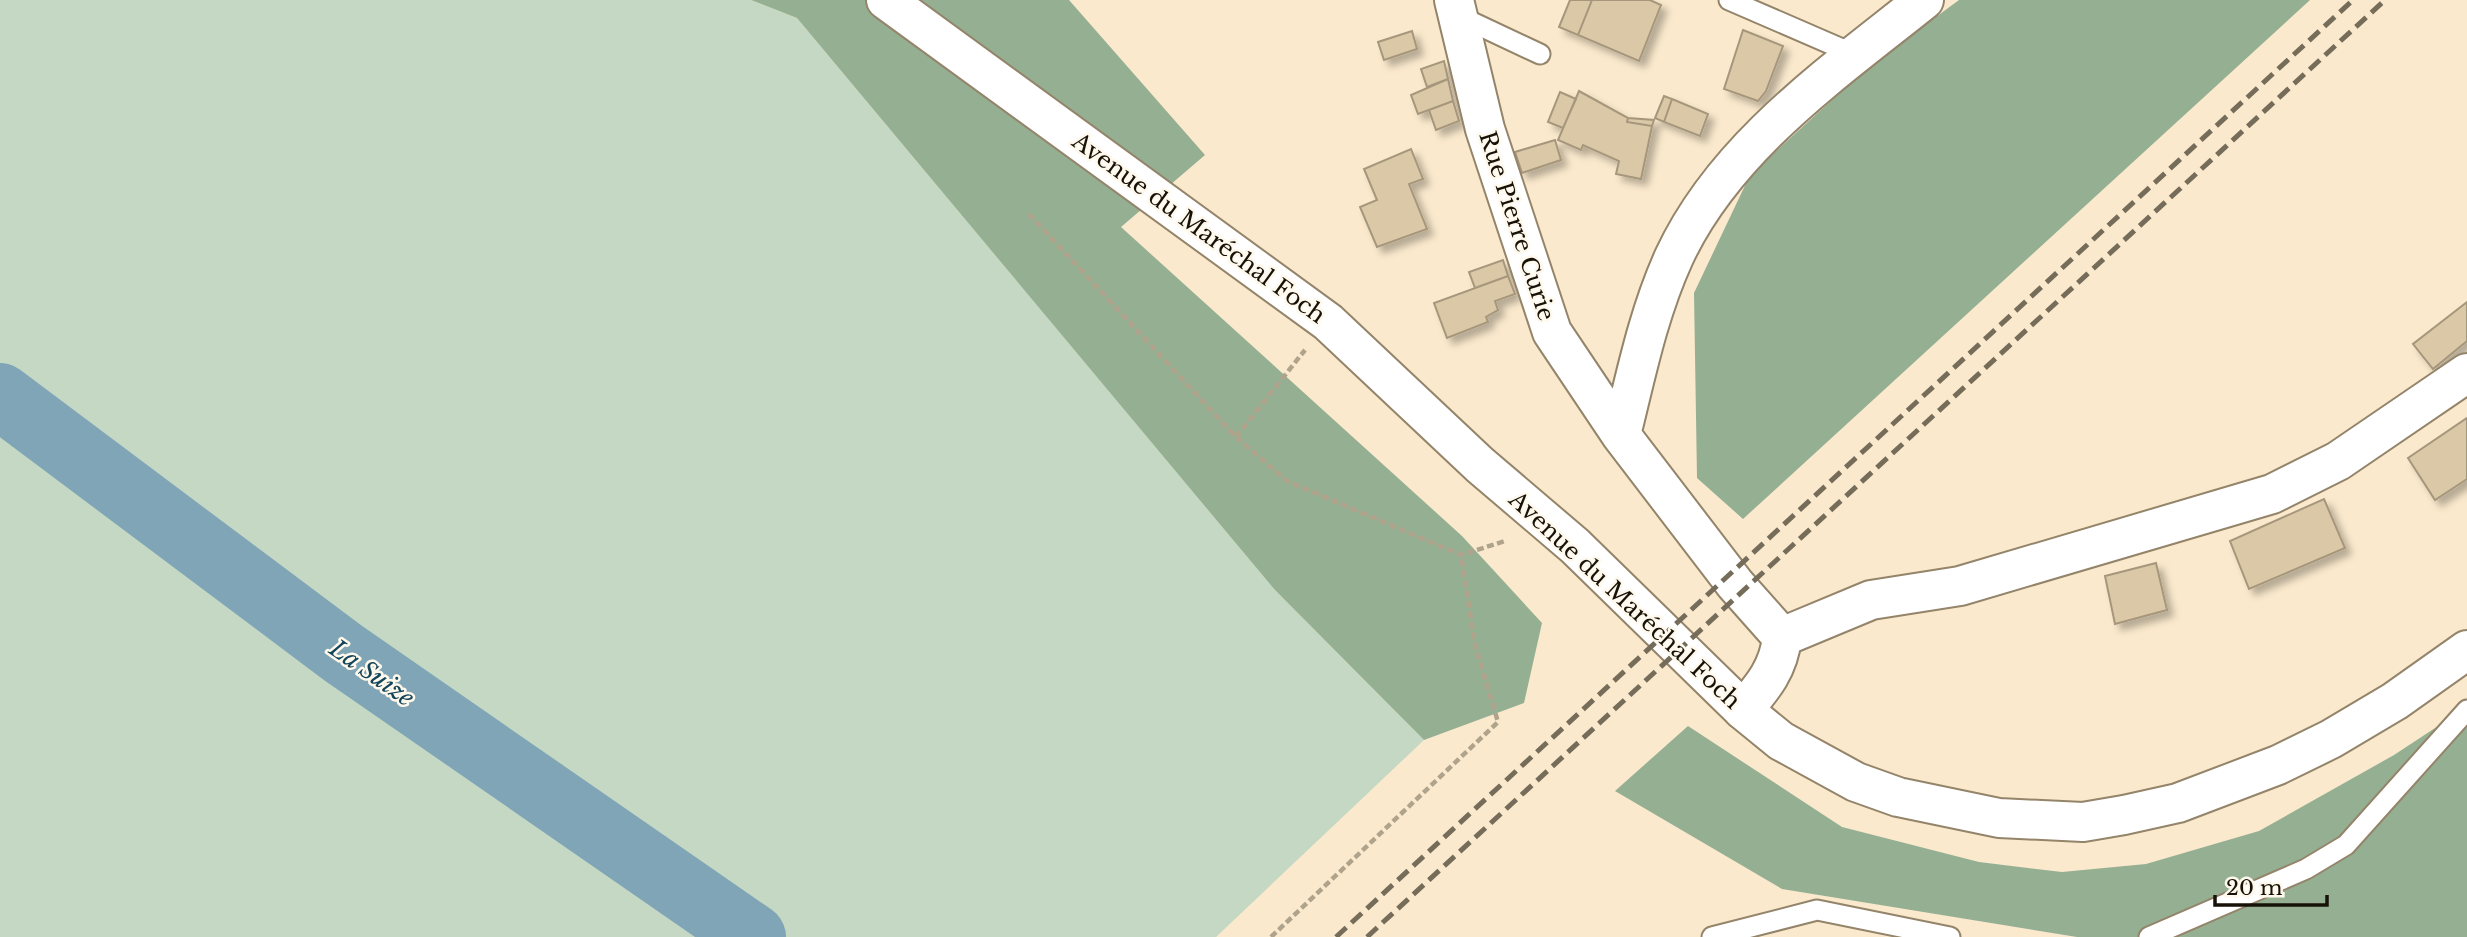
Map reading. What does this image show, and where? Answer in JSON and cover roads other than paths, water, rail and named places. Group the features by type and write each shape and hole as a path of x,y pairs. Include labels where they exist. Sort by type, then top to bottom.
{"street":[{"name":"Avenue du Maréchal Foch","path":"886,0 1328,322 1480,465 1575,546 1743,710 1781,741 1821,766 1898,797 1999,818 2083,822 2178,803 2278,765 2331,739 2395,701 2467,650"},
{"path":"1620,435 1649,319 1675,255 1706,202 1775,122 1924,0"},
{"name":"Rue Pierre Curie","path":"1455,7 1485,129 1552,332 1620,435 1735,583 1782,637"},
{"path":"1743,710 1769,679 1780,656 1782,637 1871,600 1960,586 2272,494 2338,461 2467,373"}],"lane":[{"path":"1729,0 1856,55"},
{"path":"1455,7 1540,54"},
{"path":"2149,937 2306,869 2346,845 2467,710"},
{"path":"1712,937 1816,910 1950,937"}],"waterway":[{"name":"La Suize","path":"0,396 343,653 753,937"}],"railway":[{"path":"1336,937 2353,0"},
{"path":"1367,937 2385,0"}]}
